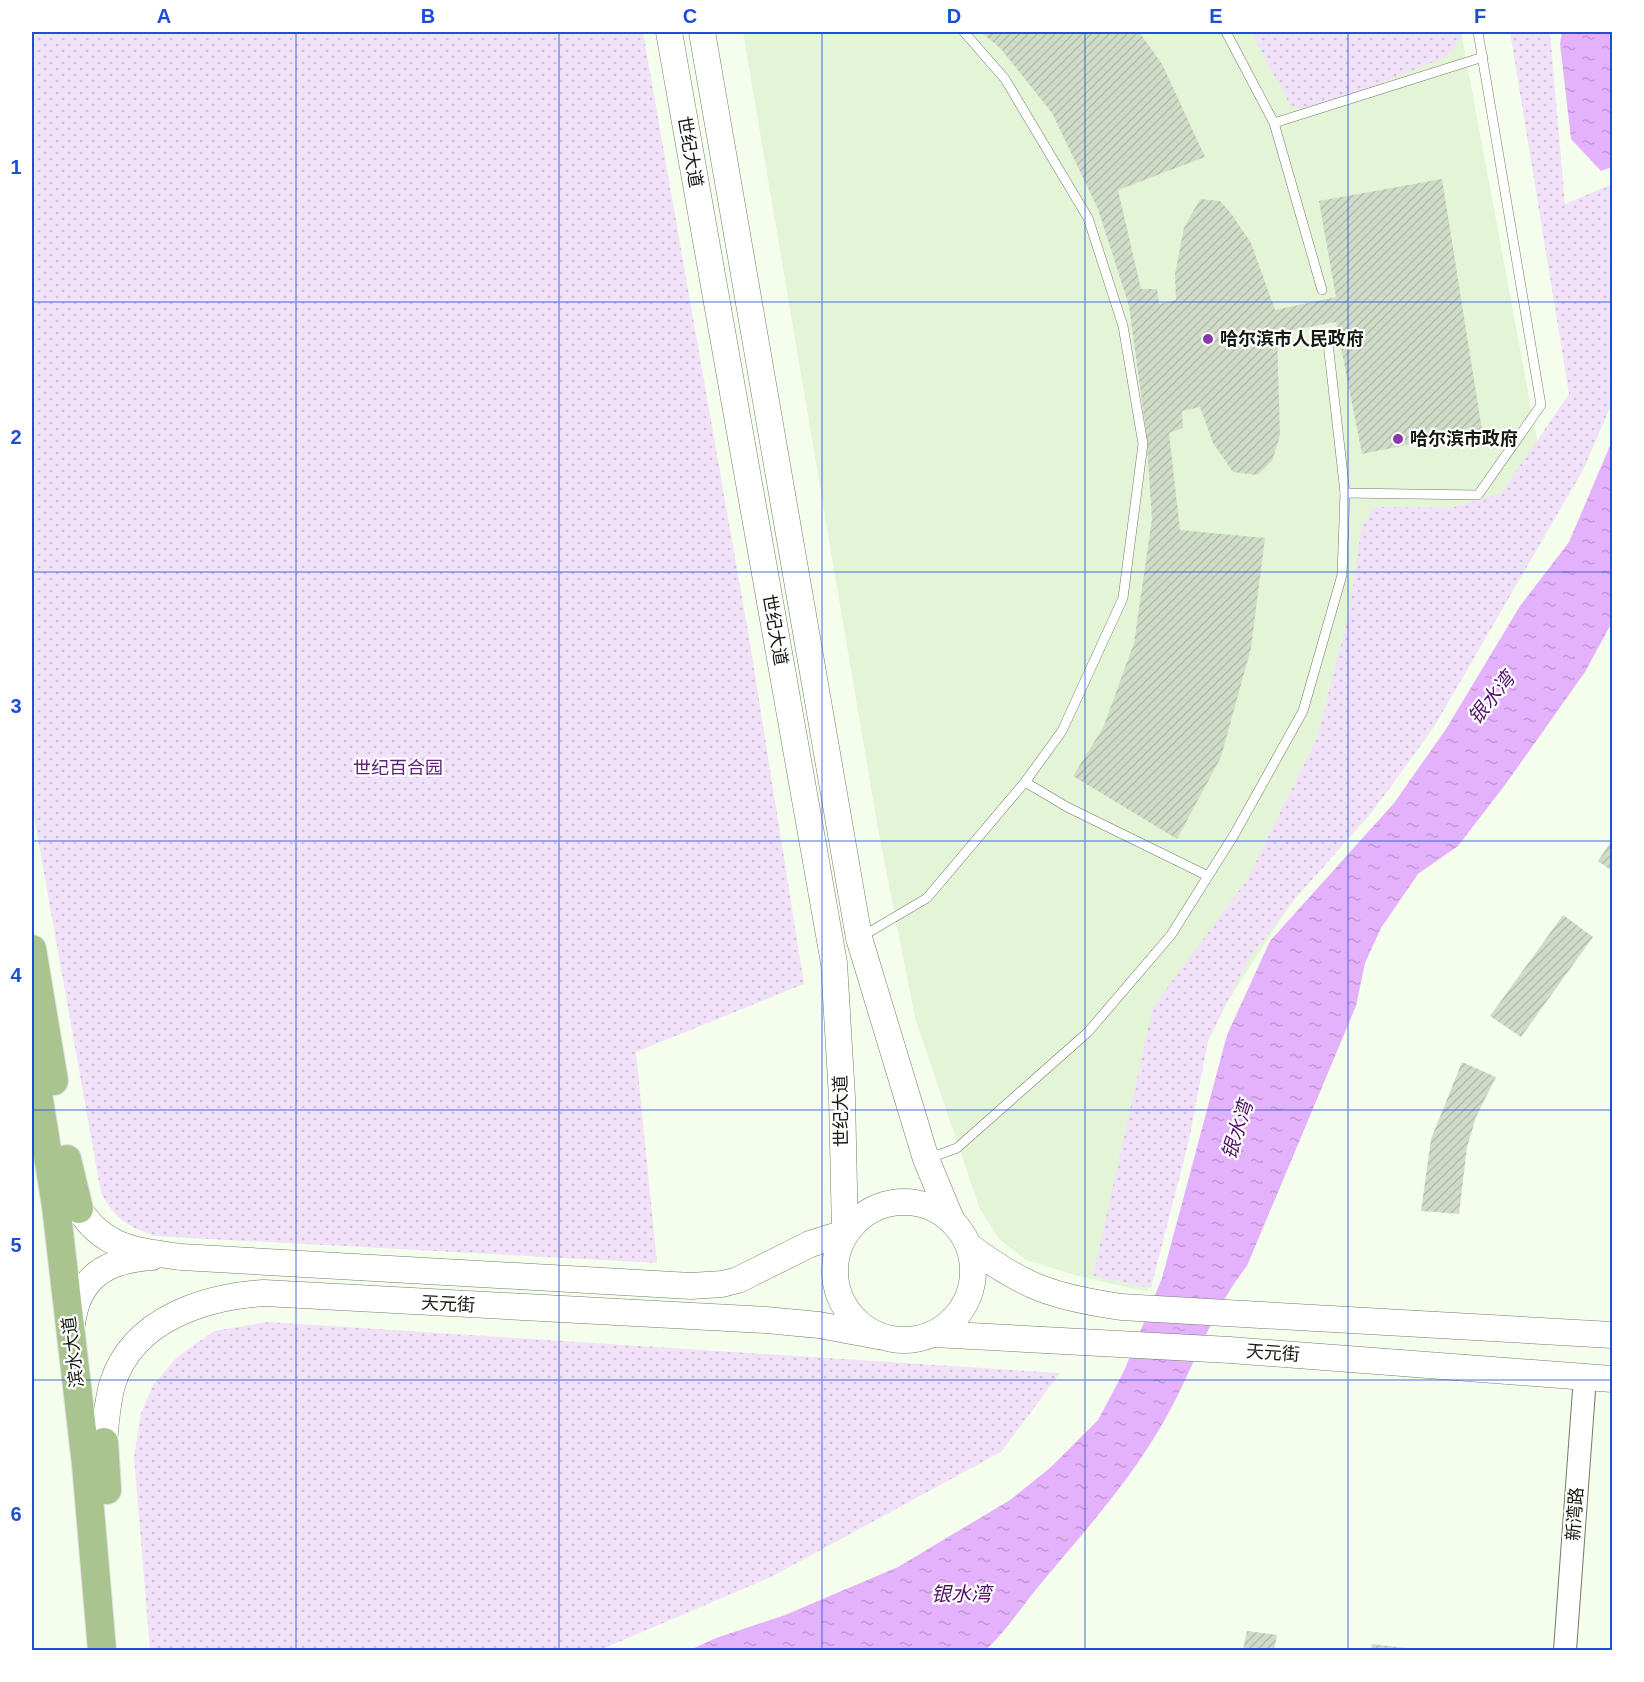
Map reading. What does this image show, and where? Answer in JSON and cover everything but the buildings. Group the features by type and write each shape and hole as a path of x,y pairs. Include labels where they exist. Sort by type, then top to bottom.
{"main road":[{"name":"世纪大道","path":"669,32 834,963 842,1097 845,1233"},
{"name":"世纪大道","path":"702,32 859,938 926,1159 951,1219"},
{"path":"32,949 71,1185 79,1209"},
{"name":"滨水大道","path":"32,1056 56,1206 86,1464 102,1650"},
{"path":"895,1202 924,1205 951,1219 969,1246 973,1262 972,1284 964,1304 951,1322 933,1334 915,1339 896,1340 878,1336 861,1326 847,1311 837,1292 834,1272 838,1250 845,1233 859,1218 876,1207 895,1202"},
{"name":"天元街","path":"79,1209 89,1226 112,1243 173,1256 691,1286 722,1284 738,1280 810,1244 845,1233"},
{"name":"天元街","path":"969,1246 998,1268 1033,1288 1073,1300 1121,1307 1612,1335"},
{"path":"71,1337 76,1301 81,1290 97,1274 130,1259 173,1256"},
{"name":"天元街","path":"104,1442 113,1383 123,1361 136,1344 170,1317 192,1306 240,1295 264,1293 766,1320 819,1325 878,1336"},
{"name":"天元街","path":"933,1334 1230,1350 1612,1379"},
{"path":"104,1442 122,1650"}],"street":[{"name":"新湾路","path":"1565,1650 1585,1377"}],"lane":[{"path":"859,938 927,898 1025,782 1062,731 1123,598 1143,444 1123,326 1088,218 1005,79 964,32"},
{"path":"1226,32 1274,123 1322,290"},
{"path":"1345,493 1478,495 1541,405 1478,32"},
{"path":"1274,123 1483,57"},
{"path":"926,1159 957,1148 1088,1032 1170,935 1234,836 1303,711 1342,575 1345,493 1327,334"},
{"path":"1025,782 1068,807 1208,876"}],"shaded area":[{"name":"哈尔滨市人民政府","path":"743,32 1461,32 1549,504 1209,1030 1148,1292 1078,1276 1026,1260 999,1239 980,1209 915,1018 878,829"}],"green space":[{"name":"世纪百合园","path":"32,32 643,32 750,643 804,984 636,1052 657,1263 154,1236 117,1216 101,1193 32,806"},
{"path":"1251,32 1461,32 1462,36 1446,57 1310,111 1290,105"},
{"path":"1510,32 1550,32 1565,204 1612,184 1612,403 1583,470 1434,727 1372,812 1295,899 1248,960 1208,1041 1189,1140 1151,1288 1093,1276 1153,1007 1247,880 1317,738 1349,614 1362,525 1375,507 1451,508 1501,493 1569,394"},
{"path":"268,1322 1060,1373 1001,1452 771,1577 600,1650 150,1650 134,1457 141,1413 153,1385 177,1357 214,1331"}],"water":[{"path":"1562,32 1612,32 1612,167 1601,171 1571,139 1560,44"},
{"name":"银水湾","path":"1612,441 1612,622 1585,672 1505,785 1458,846 1418,874 1381,928 1365,963 1356,1006 1247,1266 1222,1303 1163,1423 1120,1488 986,1650 690,1650 716,1638 785,1615 898,1567 1010,1500 1051,1467 1098,1420 1124,1371 1162,1278 1227,1035 1270,941 1394,803 1446,729 1520,606 1569,542"}],"place":[{"name":"哈尔滨市人民政府","path":"1208,339"},
{"name":"哈尔滨市政府","path":"1398,439"}]}
